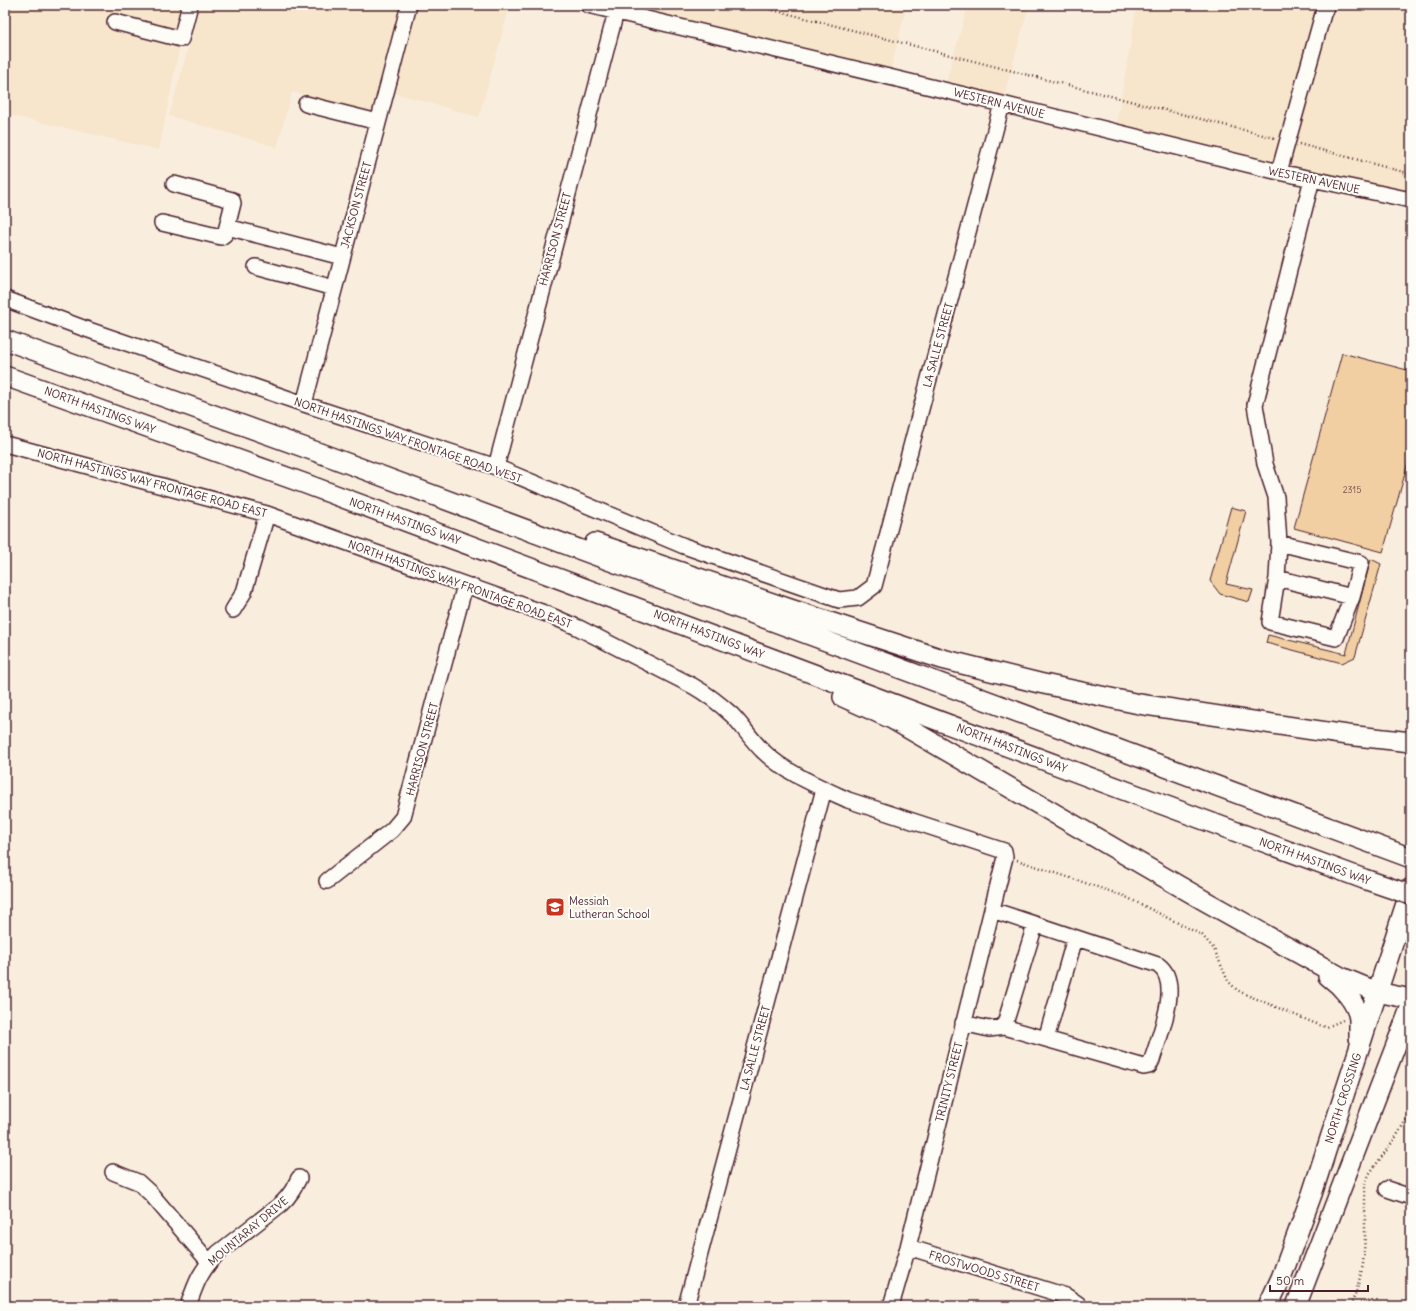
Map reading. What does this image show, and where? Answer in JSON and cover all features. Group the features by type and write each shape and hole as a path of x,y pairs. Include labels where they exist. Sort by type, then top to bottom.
{"main road":[{"path":"5,340 317,452 577,550 859,652 991,703 1375,846 1411,858"},
{"name":"NORTH HASTINGS WAY","path":"5,376 291,478 1161,804 1411,895"},
{"path":"317,452 546,526 942,659 1039,683 1138,704 1347,735 1411,742"},
{"path":"586,588 770,665 892,719 1205,901 1341,977 1377,992 1411,999"},
{"name":"NORTH CROSSING","path":"1268,1306 1281,1278 1312,1194 1411,888"},
{"path":"1297,952 1335,981 1355,1007 1359,1017 1358,1049"},
{"path":"1296,1306 1411,1006"}],"street":[{"path":"115,22 181,39 190,5"},
{"name":"JACKSON STREET","path":"304,404 409,5"},
{"name":"WESTERN AVENUE","path":"588,5 1279,172 1411,200"},
{"path":"1279,172 1323,14 1327,5"},
{"name":"HARRISON STREET","path":"496,467 616,12"},
{"path":"306,104 378,122"},
{"name":"LA SALLE STREET","path":"874,586 1002,104"},
{"path":"1279,543 1362,563 1352,597 1336,638 1270,622 1277,578 1279,543 1276,497 1265,464 1254,405 1312,179"},
{"path":"162,223 221,237 225,234 233,203 232,200 174,184"},
{"path":"227,227 342,257"},
{"path":"256,267 334,288"},
{"name":"NORTH HASTINGS WAY FRONTAGE ROAD WEST","path":"5,298 90,331 304,404 496,467 684,546 839,600 858,598 874,586"},
{"name":"NORTH HASTINGS WAY FRONTAGE ROAD EAST","path":"5,444 267,514 547,614 579,628 693,686 711,697 732,716 764,752 779,765 824,789 848,800 1001,849 1005,853 1005,857"},
{"path":"233,610 244,592 267,514"},
{"path":"1277,578 1352,597"},
{"name":"HARRISON STREET","path":"327,881 392,830 403,817 465,585"},
{"name":"LA SALLE STREET","path":"686,1306 824,789"},
{"name":"TRINITY STREET","path":"891,1306 908,1247 1005,857"},
{"path":"964,1023 989,1028 1004,1027 1144,1067 1149,1066 1152,1060 1170,997 1169,978 1164,969 1158,965 992,910"},
{"path":"1004,1027 1035,925"},
{"path":"1046,1039 1075,938"},
{"path":"113,1172 138,1182 151,1194 209,1262"},
{"name":"MOUNTARAY DRIVE","path":"188,1306 202,1270 218,1253 282,1204 289,1196 299,1178"},
{"path":"1387,1190 1411,1197"},
{"name":"FROSTWOODS STREET","path":"908,1247 1066,1296 1080,1306"}],"path":[{"path":"754,5 1411,174"},
{"path":"1005,857 1112,891 1202,935 1214,949 1228,981 1237,990 1259,1001 1308,1022 1327,1027 1343,1020 1346,1016"},
{"path":"1350,1306 1356,1293 1363,1265 1365,1237 1365,1183 1370,1173 1396,1137 1411,1111"}],"shaded area":[{"path":"5,5 188,5 159,150 5,114"},
{"path":"200,5 510,5 479,117 387,91 380,114 292,92 277,147 169,116"},
{"path":"588,5 907,5 889,77"},
{"path":"968,5 1029,5 1002,104 944,90"},
{"path":"1137,5 1411,5 1411,200 1115,132"}],"building":[{"path":"1342,353 1411,371 1411,452 1383,552 1294,528"},
{"path":"1231,507 1246,511 1226,584 1253,590 1249,602 1220,594 1210,581"},
{"path":"1371,559 1381,564 1355,657 1342,663 1266,643 1268,635 1346,654"}],"place":[{"name":"Messiah Lutheran School","path":"555,907"}]}
